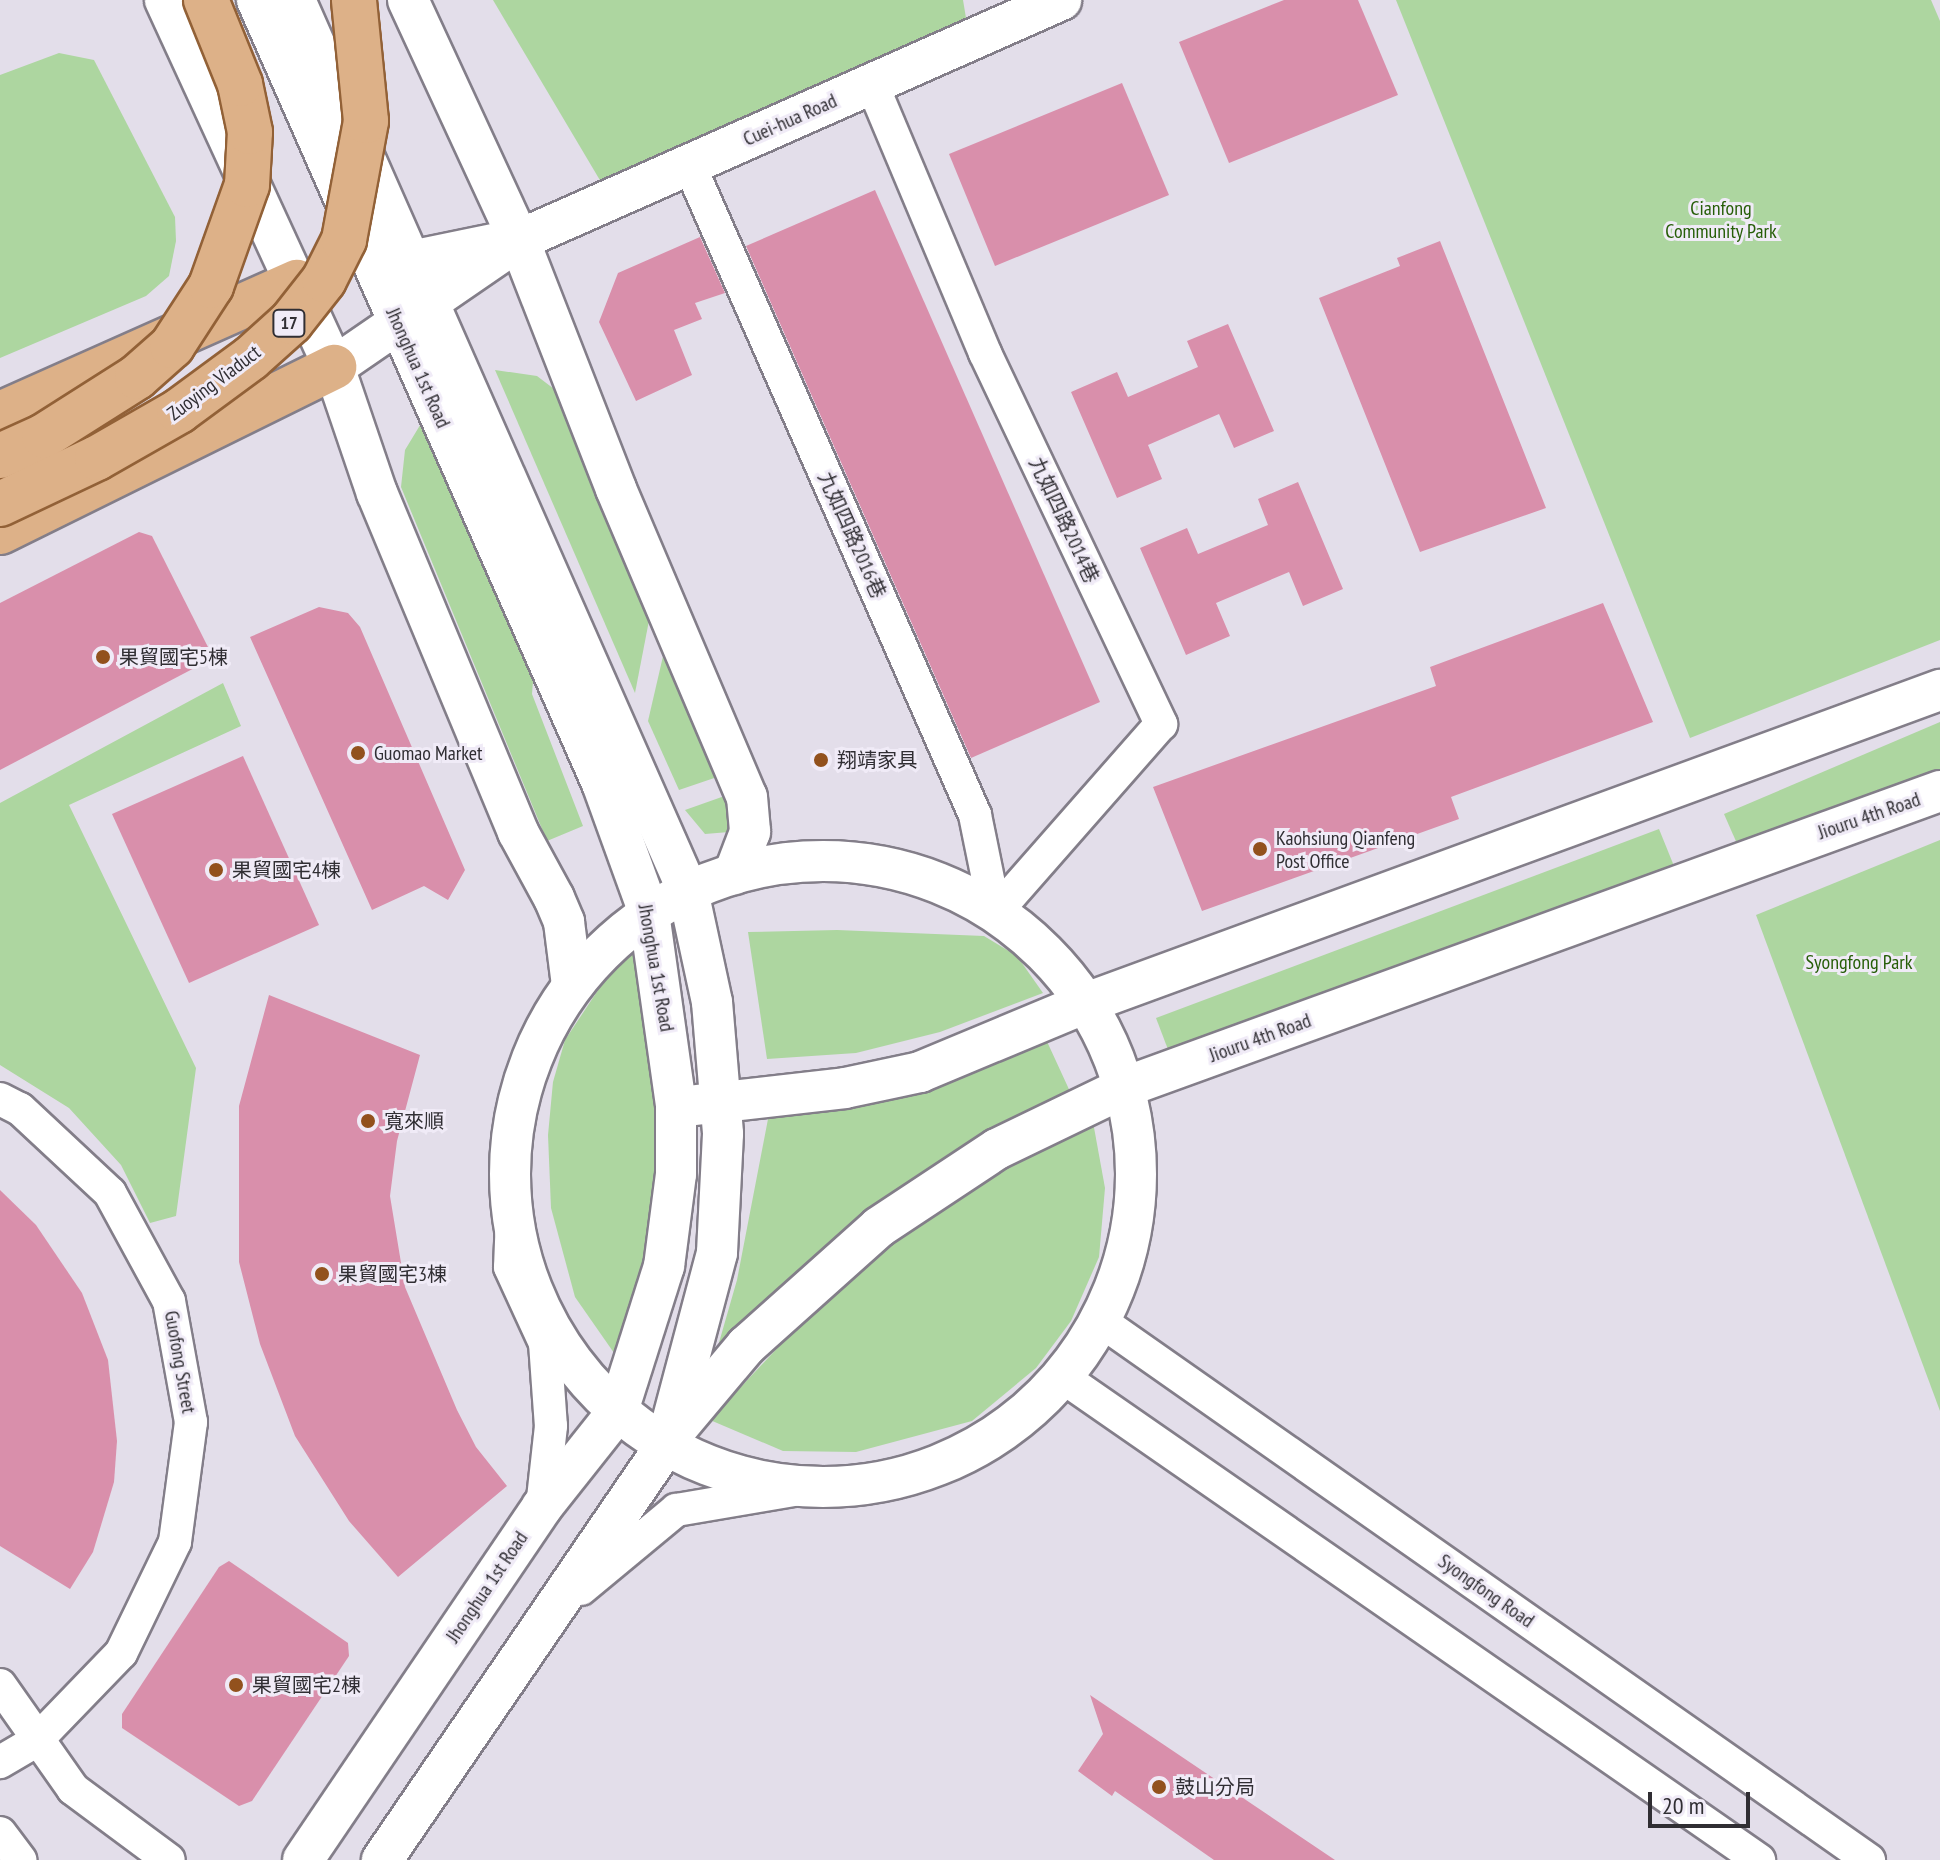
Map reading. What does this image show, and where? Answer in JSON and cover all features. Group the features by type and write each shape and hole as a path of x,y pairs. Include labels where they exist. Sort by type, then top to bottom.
{"main road":[{"path":"0,456 94,408 137,377 172,346 211,286 247,185 250,132 240,84 179,0"},
{"name":"Zuoying Viaduct","path":"0,504 97,458 179,411 251,358 291,322 324,280 344,240 366,121 354,0"},
{"path":"0,414 297,282"},
{"path":"0,532 334,367"}],"street":[{"path":"271,2 179,0 334,367 377,493 518,832 564,922 572,985"},
{"path":"408,0 519,240 616,489 747,797 750,832 734,874"},
{"name":"Cuei-hua Road","path":"334,367 519,240 1061,0"},
{"name":"Jhonghua 1st Road","path":"271,2 413,314 688,891 712,1002 720,1104 717,1253 668,1441 382,1860"},
{"name":"九如四路2014巷","path":"872,84 985,353 1161,724 995,913"},
{"name":"九如四路2016巷","path":"689,164 975,815 995,913"},
{"name":"Cuei-hua Road","path":"297,282 519,240"},
{"name":"Jhonghua 1st Road","path":"303,1860 542,1507 618,1411 664,1266 676,1174 676,1106 649,913 602,783 413,314"},
{"path":"676,1106 720,1104 845,1088 920,1072 1086,1003 1940,690"},
{"name":"Jiouru 4th Road","path":"668,1441 746,1346 879,1227 997,1149 1125,1087 1940,791"},
{"path":"542,1507 551,1426 545,1343 510,1267 510,1155 516,1108 544,1031 572,985 620,934 688,891 734,874 801,862 895,870 947,887 995,913 1045,953 1086,1003 1125,1087 1137,1167 1129,1247 1102,1322 1064,1378 1023,1417 976,1449 937,1466 869,1485 812,1487 676,1510 621,1551 547,1622"},
{"name":"Guofong Street","path":"0,1099 20,1109 110,1193 169,1301 191,1422 175,1542 121,1653 36,1741 0,1762"},
{"path":"512,1216 531,1288 568,1355 618,1411 668,1441 761,1481 812,1487"},
{"name":"Syongfong Road","path":"1102,1322 1869,1860"},
{"path":"1064,1378 1759,1860"},
{"path":"0,1685 36,1741 73,1789 169,1860"},
{"path":"0,1833 20,1860"}],"green space":[{"path":"493,0 963,0 966,18 601,182"},
{"name":"Cianfong Community Park","path":"1396,0 1931,0 1940,21 1940,640 1690,738"},
{"path":"59,53 94,60 175,217 176,241 169,276 146,296 0,358 0,75"},
{"path":"495,370 537,376 562,395 652,605 635,693"},
{"path":"425,417 535,655 532,694 583,826 547,841 401,487 405,450"},
{"path":"667,639 726,774 679,790 648,721"},
{"path":"223,683 241,726 69,805 196,1068 176,1216 150,1223 121,1165 69,1108 0,1065 0,803"},
{"path":"1940,722 1940,771 1742,855 1724,814"},
{"path":"733,793 738,819 729,832 705,834 685,810"},
{"path":"1659,829 1676,871 1172,1060 1156,1018"},
{"name":"Syongfong Park","path":"1940,840 1940,1411 1756,915"},
{"path":"837,930 984,936 1017,956 1043,993 940,1032 856,1053 767,1059 748,932"},
{"path":"640,942 659,1089 661,1182 642,1289 621,1363 575,1297 551,1208 548,1135 553,1082 565,1040 612,969"},
{"path":"1044,1035 1073,1098 975,1140 907,1182 832,1243 716,1353 737,1280 768,1119 892,1095"},
{"path":"1093,1122 1105,1188 1099,1257 1071,1321 1036,1368 972,1421 856,1452 783,1451 710,1420 813,1310 918,1219 1005,1164"}],"building":[{"path":"1284,0 1358,0 1398,95 1229,163 1179,42"},
{"path":"1122,83 1169,195 995,266 949,154"},
{"path":"875,190 1100,702 971,758 746,246"},
{"path":"700,237 725,293 695,303 702,319 674,330 692,375 636,401 599,322 618,273"},
{"path":"1440,241 1546,508 1420,552 1319,298 1400,266 1397,258"},
{"path":"1228,324 1274,431 1234,448 1219,414 1148,445 1162,479 1117,498 1071,392 1117,372 1128,397 1198,367 1187,341"},
{"path":"1298,482 1343,589 1303,606 1289,572 1216,603 1230,636 1186,655 1140,548 1187,528 1198,554 1268,525 1258,499"},
{"name":"果貿國宅5棟","path":"139,532 152,536 210,651 202,664 0,770 0,603"},
{"path":"1603,603 1653,722 1451,797 1459,819 1202,911 1153,787 1436,686 1430,667"},
{"name":"Guomao Market","path":"319,607 348,613 360,627 465,870 448,900 424,886 372,910 250,637"},
{"name":"果貿國宅4棟","path":"243,756 319,925 189,983 112,814"},
{"name":"果貿國宅3棟","path":"269,995 420,1055 397,1141 390,1196 405,1287 457,1410 476,1447 507,1486 398,1577 349,1521 295,1436 260,1344 239,1262 239,1106"},
{"path":"0,1190 36,1225 82,1293 108,1360 117,1441 114,1482 93,1552 70,1589 0,1546"},
{"name":"果貿國宅2棟","path":"229,1561 348,1643 349,1656 252,1801 239,1806 122,1728 122,1714 219,1567"},
{"name":"鼓山分局","path":"1090,1695 1335,1860 1214,1860 1115,1791 1112,1796 1078,1771 1103,1734"}],"place":[{"name":"果貿國宅5棟","path":"103,657"},
{"name":"Guomao Market","path":"358,753"},
{"name":"翔靖家具","path":"821,760"},
{"name":"Kaohsiung Qianfeng Post Office","path":"1260,849"},
{"name":"果貿國宅4棟","path":"216,870"},
{"name":"寬來順","path":"368,1121"},
{"name":"果貿國宅3棟","path":"322,1274"},
{"name":"果貿國宅2棟","path":"236,1685"},
{"name":"鼓山分局","path":"1159,1787"}]}
